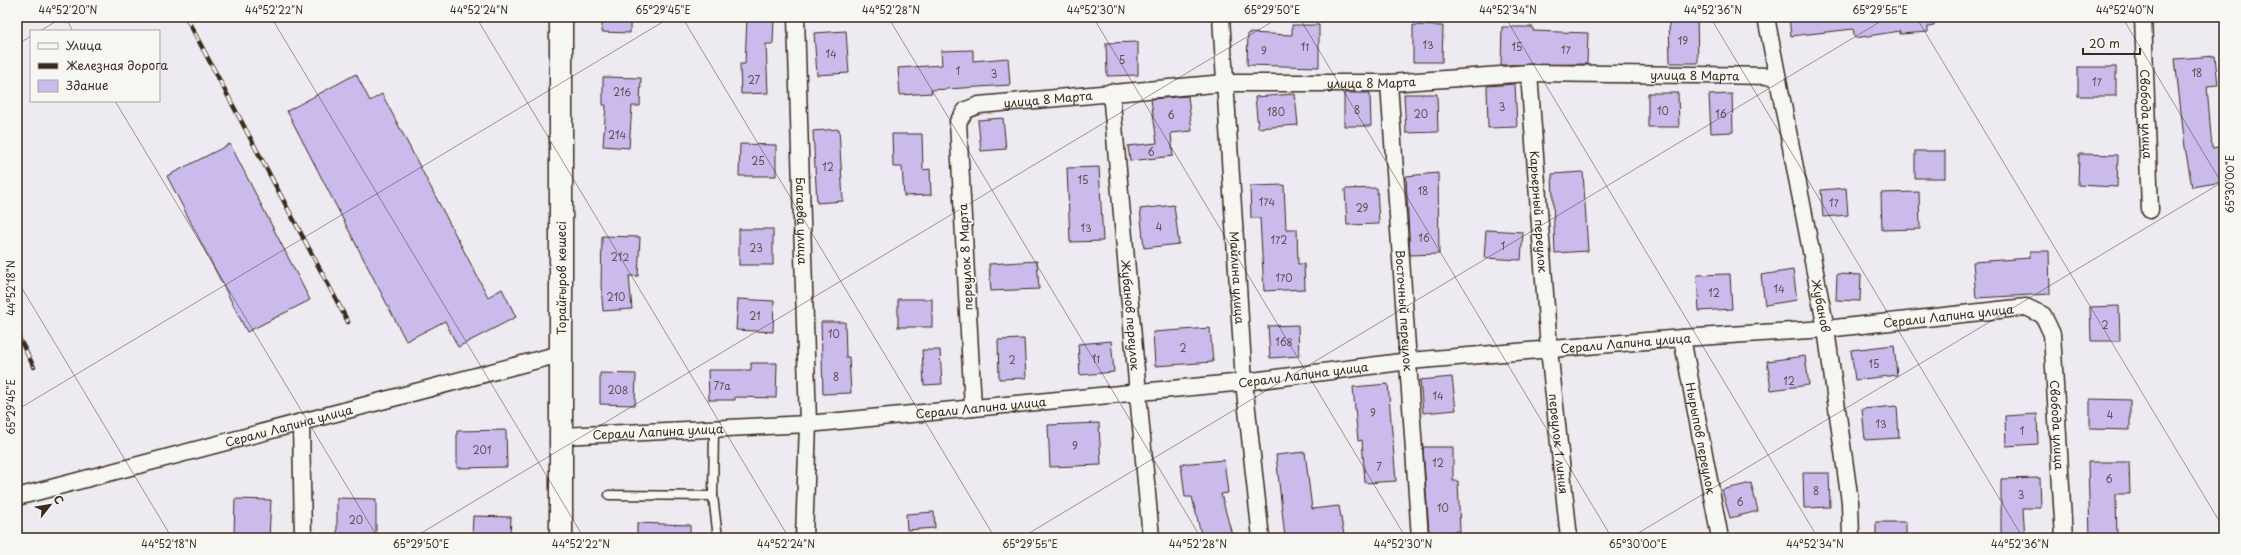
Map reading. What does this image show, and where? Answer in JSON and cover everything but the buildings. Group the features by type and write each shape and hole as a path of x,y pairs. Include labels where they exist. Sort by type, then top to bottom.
{"street":[{"name":"Торайғыров көшесі","path":"561,17 561,538"},
{"name":"Багаева улица","path":"796,17 808,424 804,538"},
{"name":"Майлина улица","path":"1221,17 1244,382 1261,538"},
{"name":"Жубанов","path":"1766,17 1826,329 1850,502 1851,538"},
{"name":"Свобода улица","path":"2143,17 2150,210"},
{"name":"улица 8 Марта","path":"966,110 979,105 1225,83 1389,84 1529,74 1777,76"},
{"name":"Карьерный переулок","path":"1529,74 1549,349"},
{"name":"Восточный переулок","path":"1389,84 1420,538"},
{"name":"Жубанов переулок","path":"1111,92 1151,538"},
{"name":"переулок 8 Марта","path":"966,110 958,122 973,408"},
{"name":"Серали Лапина улица","path":"562,436 808,424 1244,382 1409,361 1682,338 1826,329 2026,307 2043,315"},
{"name":"Свобода улица","path":"2043,315 2052,334 2064,538"},
{"name":"Нырыпов переулок","path":"1682,338 1720,538"},
{"name":"переулок 1 линия","path":"1549,349 1569,538"},
{"name":"Серали Лапина улица","path":"17,497 560,354"},
{"path":"301,422 303,538"}],"lane":[{"path":"714,428 713,496 718,538"},
{"path":"609,495 713,496"}],"railway":[{"path":"186,17 348,322"},
{"path":"17,334 34,367"}]}
